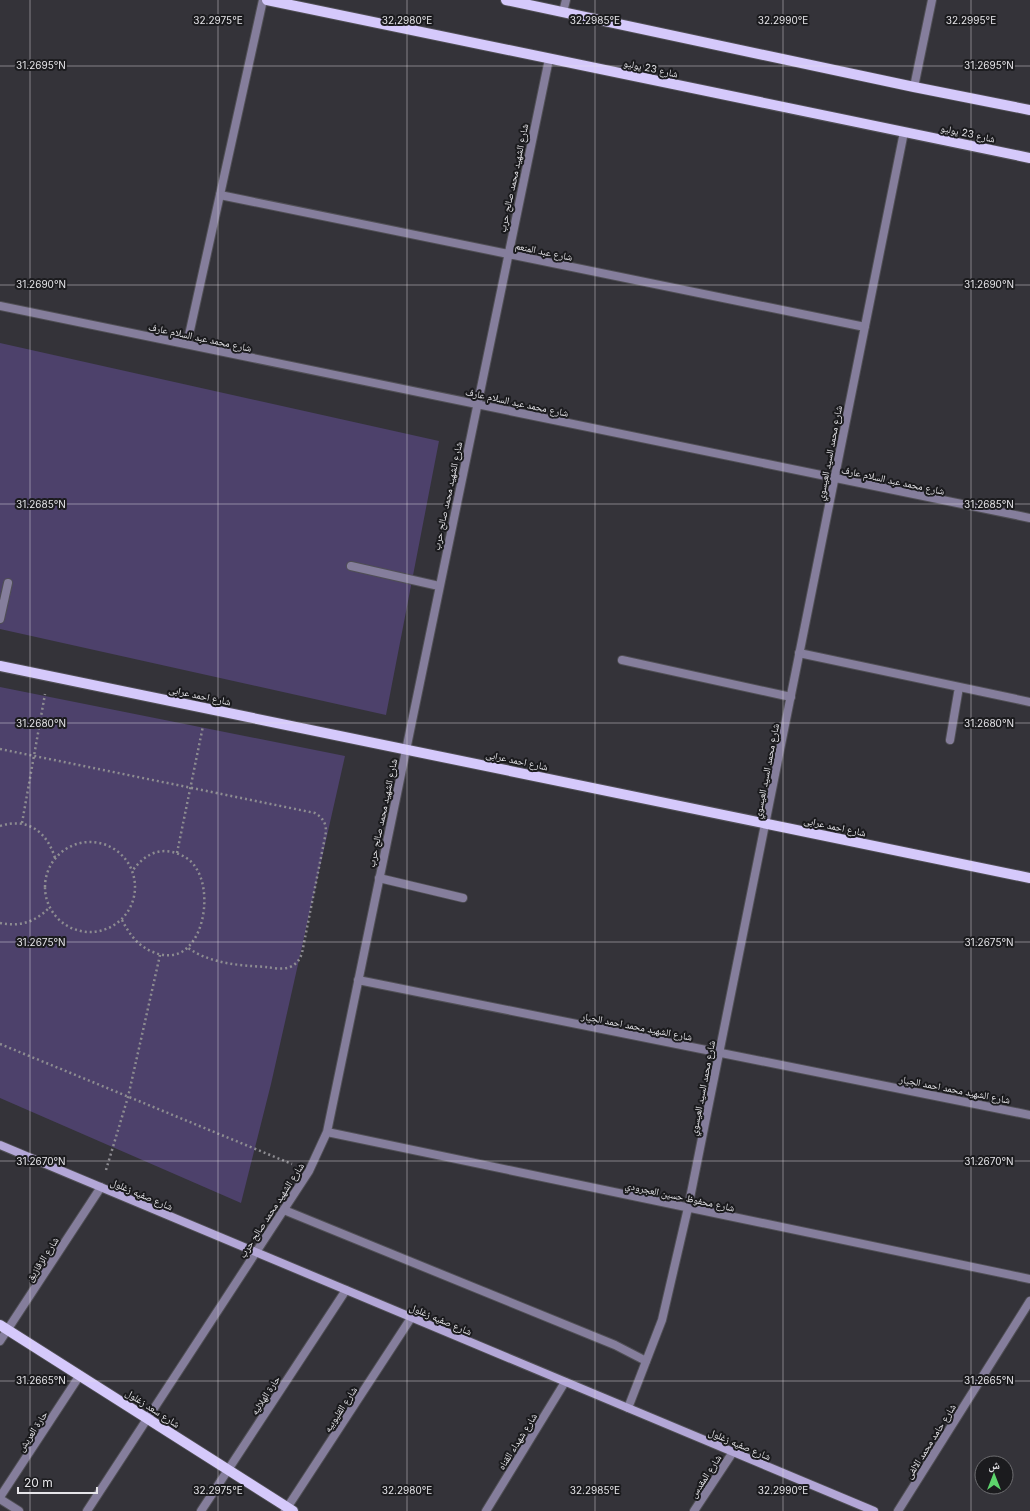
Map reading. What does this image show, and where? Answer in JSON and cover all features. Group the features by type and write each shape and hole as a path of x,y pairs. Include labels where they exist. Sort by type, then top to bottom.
{"main road":[{"name":"شارع 23 يوليو","path":"267,0 1030,158"},
{"path":"506,0 914,87 1030,110"},
{"name":"شارع احمد عرابى","path":"0,666 1030,878"},
{"name":"شارع سعد زغلول","path":"4,1327 289,1510"}],"street":[{"path":"187,344 263,0"},
{"path":"563,12 566,0"},
{"path":"914,87 932,0"},
{"name":"شارع الشهيد محمد صالح حرب","path":"87,1511 309,1172 327,1132 405,749 549,59"},
{"name":"شارع محمد السيد العيسوي","path":"628,1408 662,1320 688,1208 904,132"},
{"name":"شارع عبد المنعم","path":"220,195 865,327"},
{"name":"شارع محمد عبد السلام عارف","path":"0,306 1030,518"},
{"path":"351,566 439,586"},
{"path":"0,619 8,583"},
{"path":"799,653 1030,702"},
{"path":"622,660 791,697"},
{"path":"950,740 959,687"},
{"path":"379,878 464,898"},
{"name":"شارع الشهيد محمد احمد الجيار","path":"358,980 1030,1115"},
{"name":"شارع محفوظ حسين العجرودي","path":"327,1132 1030,1280"},
{"name":"شارع صفيه زغلول","path":"0,1145 874,1511"},
{"name":"شارع الزقازيق","path":"0,1341 4,1327 101,1187"},
{"path":"284,1210 615,1345 646,1361"},
{"name":"حارة الهلاليه","path":"201,1511 346,1290"},
{"name":"شارع حامد محمد الالفى","path":"898,1511 1030,1301"},
{"name":"شارع القليوبيه","path":"289,1510 411,1318"},
{"name":"حارة العريش","path":"0,1498 80,1375"},
{"name":"شارع شهداء القناه","path":"486,1511 565,1382"},
{"name":"شارع المقدس","path":"694,1511 733,1452"},
{"path":"0,1498 19,1511"}],"path":[{"path":"22,824 49,676"},
{"path":"177,853 207,709"},
{"path":"0,749 315,813 324,820 326,832 302,953 296,963 286,968 227,964 203,957 188,948"},
{"path":"0,826 9,823 22,824 34,828 44,835 51,846 55,858"},
{"path":"91,842 104,844 116,850 126,859 133,870 136,881 136,892 129,912 122,920 101,932 88,933 76,931 66,926 56,918 49,908 45,895 45,882 48,870 55,858 65,849 77,844 91,842"},
{"path":"122,920 127,930 141,946 160,955 170,955 179,953 188,948 197,932 203,916 204,891 197,868 188,859 177,853 167,851 157,852 147,856 139,862 133,870"},
{"path":"0,923 21,925 42,916 49,908"},
{"path":"101,1187 128,1096 160,955"},
{"path":"0,1044 309,1172"}],"shaded area":[{"path":"0,343 439,441 386,715 0,629"},
{"path":"0,687 345,756 271,1084 241,1203 0,1098"}]}
